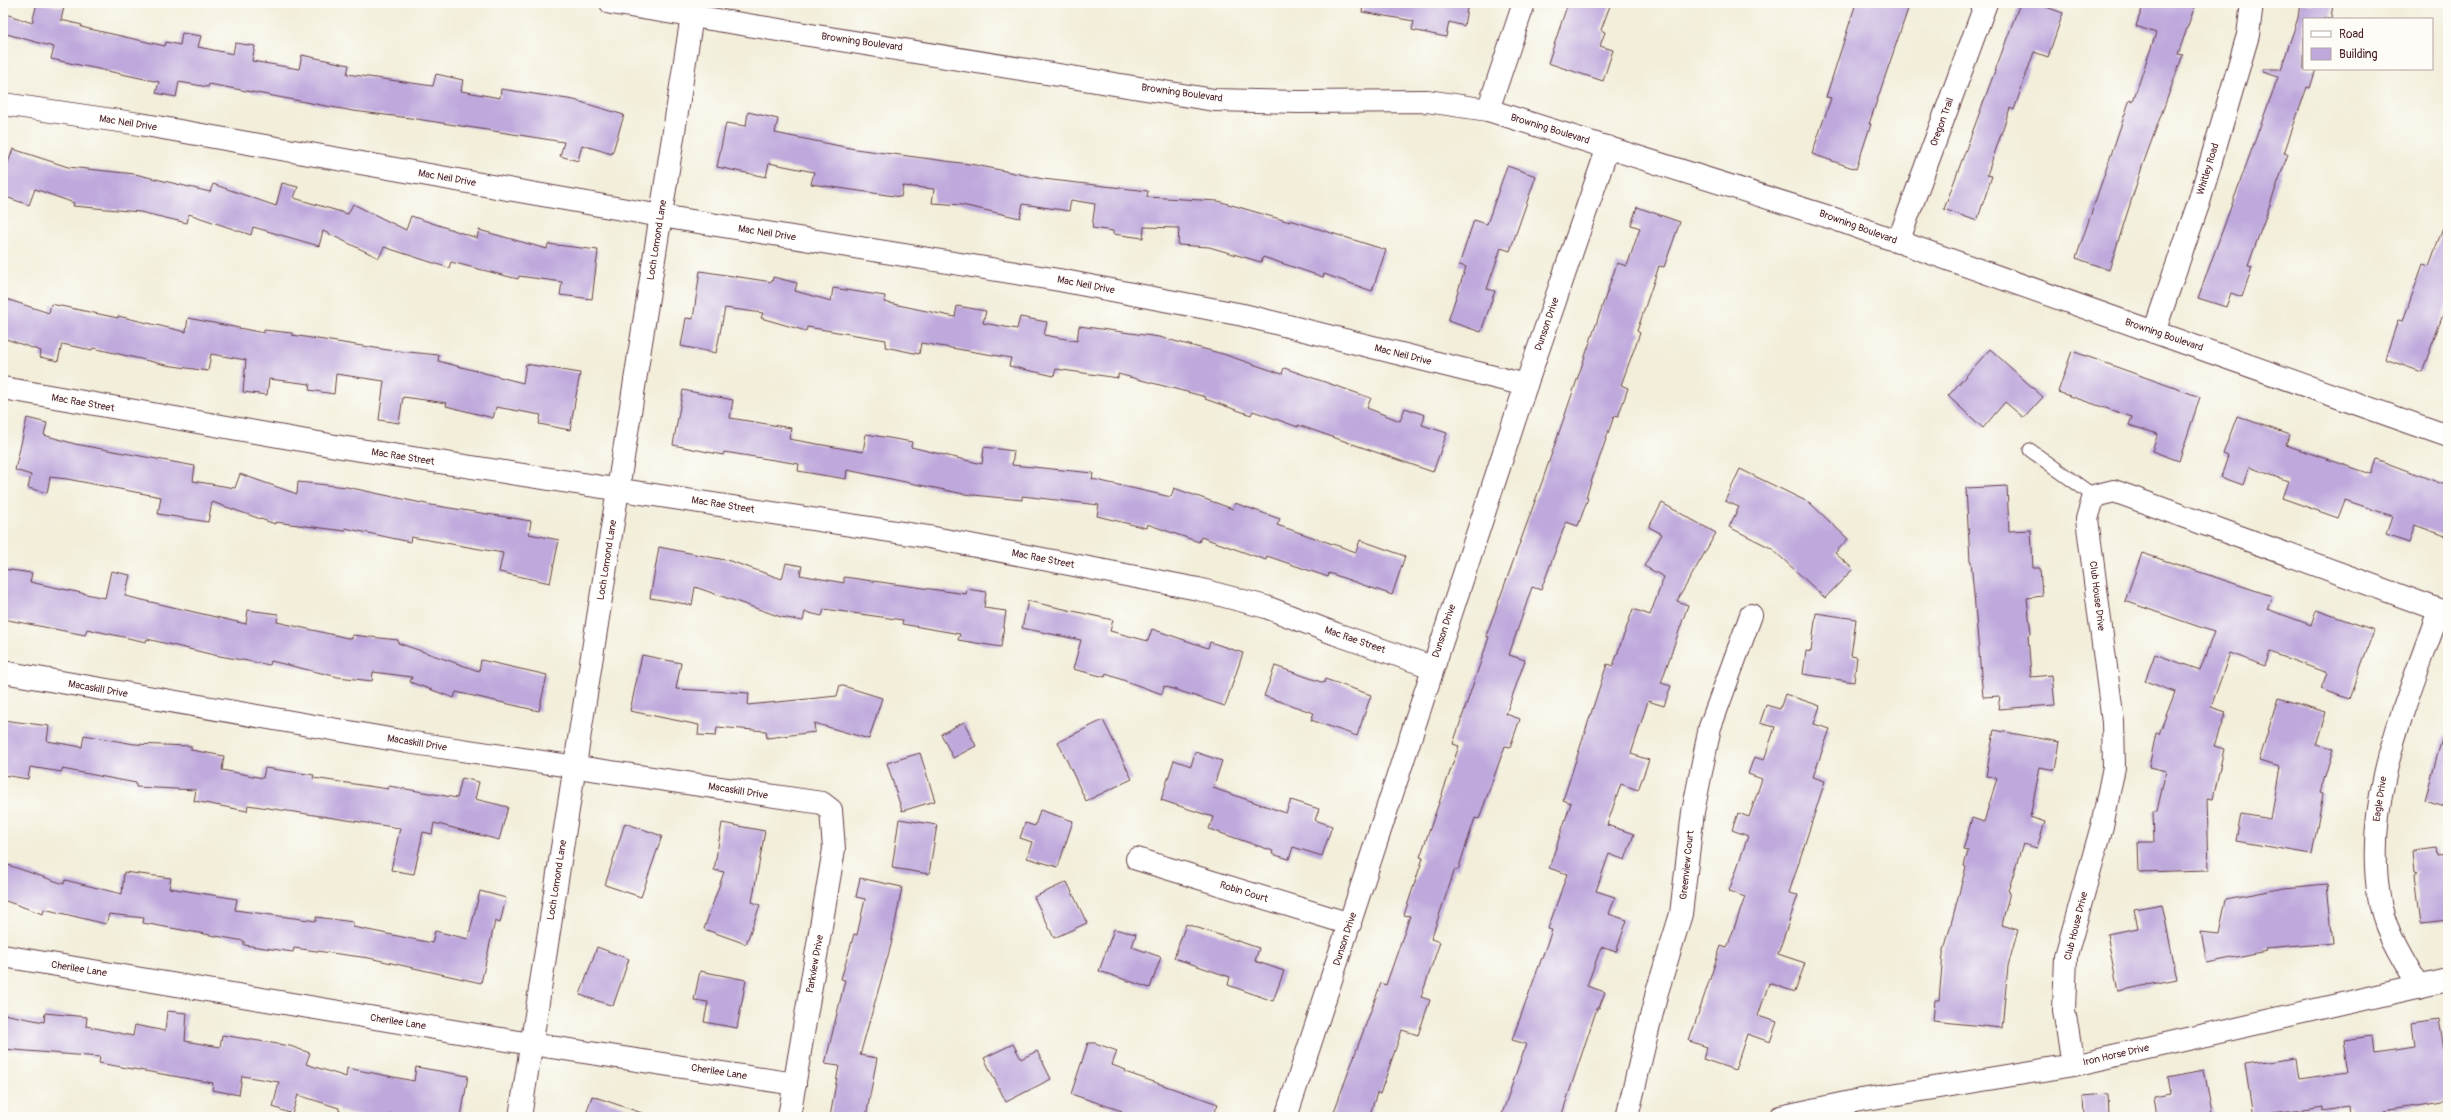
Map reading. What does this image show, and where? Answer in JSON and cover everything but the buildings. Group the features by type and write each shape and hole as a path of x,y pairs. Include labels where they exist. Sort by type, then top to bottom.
{"street":[{"name":"Browning Boulevard","path":"611,3 693,10 919,51 1214,100 1300,102 1428,101 1488,110 1829,216 1898,242 2448,436"},
{"path":"1488,110 1524,3"},
{"name":"Oregon Trail","path":"1898,242 1986,3"},
{"name":"Whitley Road","path":"2154,332 2201,194 2248,35 2252,3"},
{"name":"Loch Lomond Lane","path":"520,1117 693,10"},
{"name":"Mac Neil Drive","path":"3,104 140,124 661,216 1059,280 1235,314 1526,385"},
{"name":"Dunson Drive","path":"1286,1117 1350,924 1432,667 1526,385 1608,147"},
{"name":"Mac Rae Street","path":"3,388 347,448 929,537 1198,589 1266,607 1336,634 1432,667"},
{"path":"2094,496 2114,492 2443,611"},
{"name":"Club House Drive","path":"2073,1065 2064,1010 2066,956 2102,826 2114,767 2113,722 2087,519 2094,496"},
{"name":"Eagle Drive","path":"2419,987 2393,941 2379,898 2374,834 2385,770 2443,611"},
{"name":"Greenview Court","path":"1631,1115 1657,992 1682,914 1693,812 1710,727 1751,615"},
{"name":"Macaskill Drive","path":"3,672 407,742 822,804 831,810"},
{"name":"Parkview Drive","path":"789,1117 834,849 831,810"},
{"name":"Robin Court","path":"1137,859 1350,924"},
{"name":"Cherilee Lane","path":"3,956 531,1044 794,1084"},
{"name":"Iron Horse Drive","path":"1780,1117 1855,1101 2073,1065 2448,980"}],"lane":[{"path":"2030,450 2094,496"}]}
